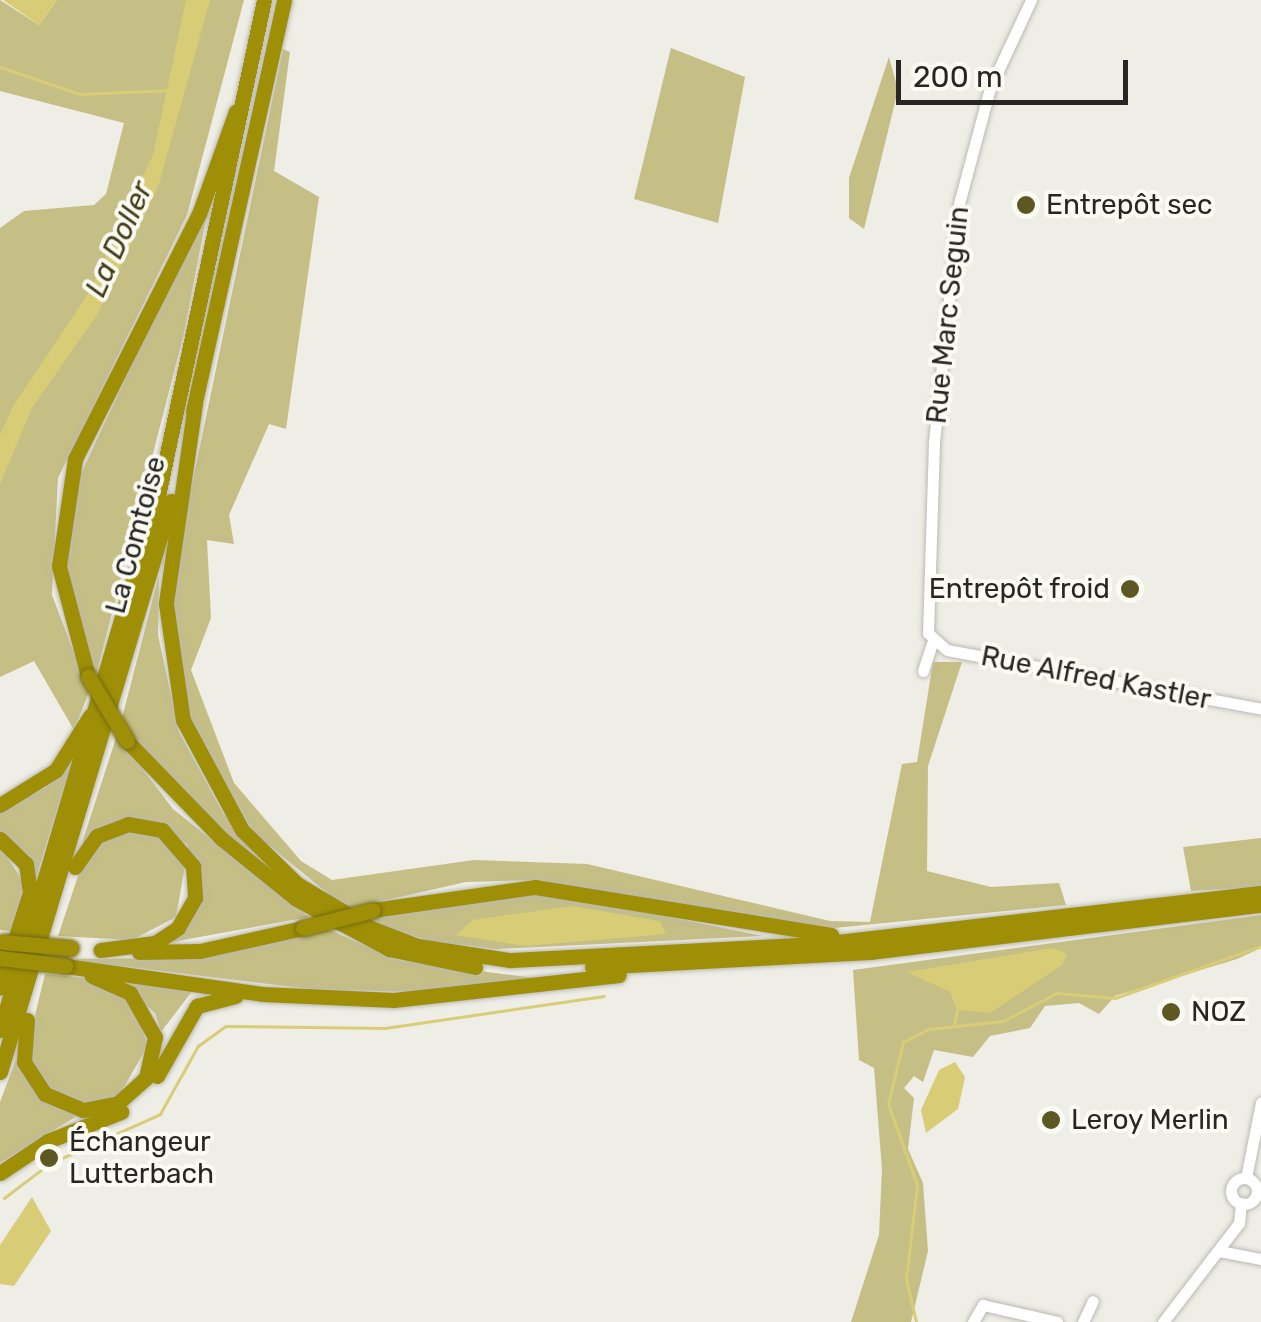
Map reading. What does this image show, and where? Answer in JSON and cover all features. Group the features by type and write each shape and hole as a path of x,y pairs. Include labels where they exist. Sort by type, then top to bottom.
{"highway":[{"name":"La Comtoise","path":"0,1030 108,682 175,428 264,0"},
{"name":"La Comtoise","path":"0,1072 61,889 195,404 284,0"},
{"path":"256,51 199,214 75,459 59,566 88,676 127,741 222,840 296,899 389,949 510,970 668,966"},
{"path":"195,404 168,576 173,680 218,796 298,884 371,928 465,956 639,955 870,936 1261,893"},
{"path":"0,805 56,770 108,682"},
{"path":"61,889 89,844 117,826 162,830 188,855 194,898 178,928 155,943 100,950"},
{"path":"0,839 26,864 30,892 0,987"},
{"path":"1,947 200,951 373,910 536,887 761,929 870,936"},
{"path":"68,967 262,994 459,997 668,966 1261,905"},
{"path":"1,947 68,967 130,993 148,1016 155,1037 146,1078 118,1103 70,1107 36,1082 22,1053 28,992"},
{"path":"0,1173 132,1106 197,1006 262,994"}],"street":[{"name":"Rue Marc Seguin","path":"933,642 925,624 934,443 959,204 990,88 1032,0"},
{"path":"923,671 933,642"},
{"name":"Rue Alfred Kastler","path":"933,642 1261,709"},
{"path":"1240,1204 1231,1188 1246,1178 1261,1102"},
{"path":"1163,1322 1219,1251 1240,1204 1258,1193 1246,1178"},
{"path":"1219,1251 1261,1259"},
{"path":"1083,1322 1093,1301"},
{"path":"973,1322 983,1305 1056,1322"}],"shaded area":[{"path":"0,0 39,25 57,0 244,0 187,215 58,478 52,595 89,692 74,730 34,661 0,677 0,228 24,211 94,205 106,194 124,123 0,91"},
{"path":"671,48 745,77 718,223 634,199"},
{"path":"283,49 290,52 274,171 319,197 286,429 269,424 229,515 234,544 207,540 211,618 191,670 234,783 301,861 332,880 474,860 587,864 830,921 870,922 902,764 917,762 933,662 962,662 928,766 927,871 991,887 1059,883 1066,905 834,928 798,926 540,880 466,882 347,909 254,833 190,722 172,631 174,570"},
{"path":"889,57 898,90 864,229 849,218 849,178"},
{"path":"210,198 184,333 95,679 64,555 70,497"},
{"path":"159,575 158,635 179,732 223,813 283,881 198,809 121,722"},
{"path":"117,735 173,809 309,917 161,944 200,901 187,844 133,818 82,843"},
{"path":"73,757 35,881 30,856 0,832 0,811 45,788"},
{"path":"140,831 164,839 185,866 176,917 132,940 58,936 82,864 106,838"},
{"path":"1261,838 1261,887 1191,891 1183,847"},
{"path":"0,846 24,883 11,931 0,930"},
{"path":"502,893 561,895 763,936 496,949 428,941 362,918"},
{"path":"1261,915 1261,948 1237,959 1115,996 1099,1014 1079,1003 1045,1006 1030,1028 990,1036 973,1057 934,1050 923,1082 914,1076 904,1088 914,1098 908,1149 923,1183 928,1251 911,1322 851,1322 879,1235 882,1169 874,1068 859,1060 853,970"},
{"path":"323,927 398,960 541,979 413,992 310,989 64,959 166,958"},
{"path":"45,974 87,978 133,1004 148,1045 119,1096 79,1104 45,1086 33,1068 27,1049"},
{"path":"115,978 193,990 161,1032 155,1013"},
{"path":"17,1057 44,1101 77,1116 0,1163 0,1102"}],"water":[{"path":"3,0 57,0 39,25"},
{"name":"La Doller","path":"186,0 210,0 159,184 99,312 32,408 0,484 0,435 13,406 90,291 153,155"},
{"path":"573,906 660,921 666,934 525,946 456,935 473,920"},
{"path":"1052,948 1067,954 1062,965 990,1013 957,1010 950,992 907,972"},
{"path":"955,1062 965,1077 958,1109 926,1133 921,1110 939,1070"},
{"path":"32,1197 51,1231 14,1286 0,1284 0,1245"}],"waterway":[{"path":"0,67 80,94 173,90"},
{"path":"916,1322 906,1279 917,1185 888,1104 903,1042 929,1029 1003,1021 1057,993 1115,998 1261,946"},
{"path":"4,1198 49,1164 160,1114 198,1046 226,1026 385,1028 604,996"},
{"path":"954,1026 957,1010"}],"place":[{"name":"Entrepôt sec","path":"1026,205"},
{"name":"Entrepôt froid","path":"1130,589"},
{"name":"NOZ","path":"1171,1012"},
{"name":"Leroy Merlin","path":"1051,1120"},
{"name":"Échangeur Lutterbach","path":"49,1158"}]}
